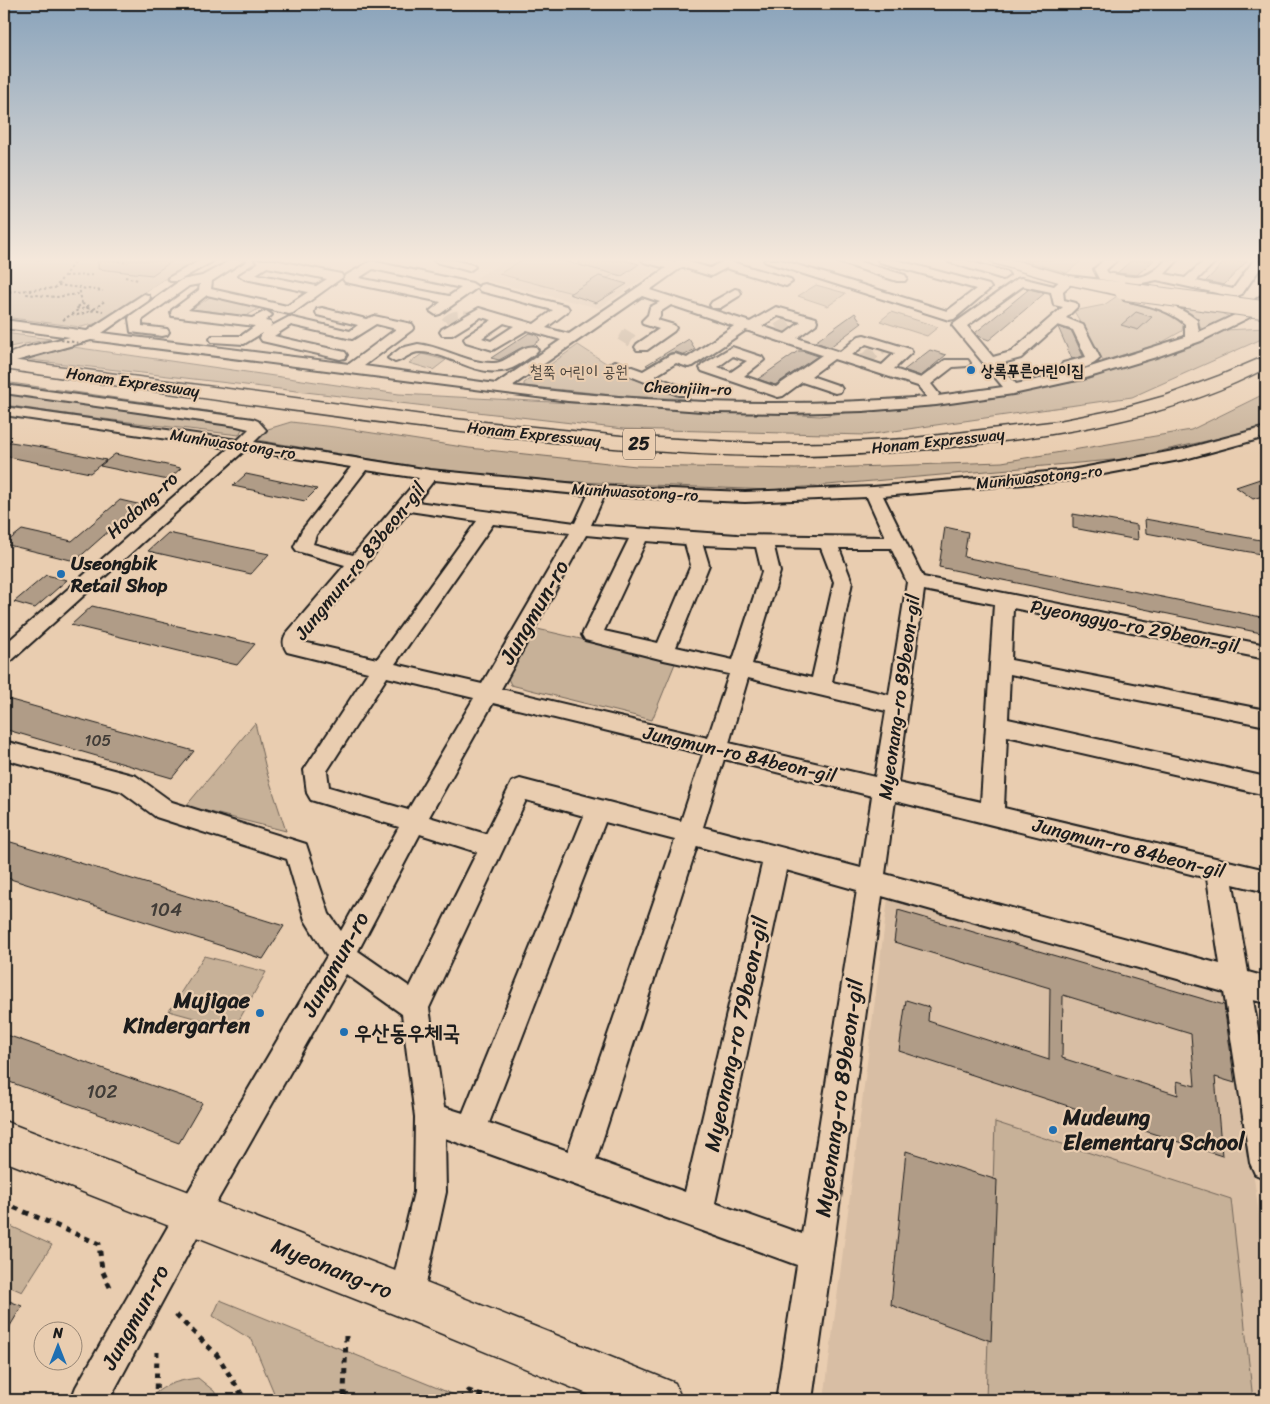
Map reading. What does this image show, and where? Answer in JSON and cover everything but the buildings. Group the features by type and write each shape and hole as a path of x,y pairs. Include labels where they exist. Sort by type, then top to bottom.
{"main road":[{"path":"1152,407 1160,398 1214,377 1266,353"},
{"name":"Honam Expressway","path":"6,365 458,426 593,441 731,450 810,450 882,447 976,438 1045,430 1097,421 1193,394 1266,361"},
{"name":"Honam Expressway","path":"6,365 456,438 672,458 751,460 829,460 938,453 1078,435 1160,418 1207,403 1266,378"},
{"name":"Myeonang-ro","path":"4,1140 406,1297 658,1400"}],"street":[{"name":"Cheonjiin-ro","path":"12,326 87,340 357,365 499,389 632,403 712,407 837,407 937,400 1009,385 1072,378 1116,366 1221,326"},
{"path":"6,365 24,352 87,340 107,326"},
{"path":"136,326 136,329 239,341 244,340 264,326"},
{"path":"282,326 268,334 267,338 357,365 407,327"},
{"path":"309,326 352,335 367,326"},
{"path":"400,326 416,326"},
{"path":"447,332 457,326"},
{"path":"492,326 471,339 494,346 533,326"},
{"path":"525,326 570,339"},
{"path":"499,389 590,326"},
{"path":"644,326 642,328 656,337 642,347 688,362 748,326 923,383 937,400"},
{"path":"786,339 805,326"},
{"path":"959,326 1009,385 1087,362 1093,358 1078,328 1072,326"},
{"path":"1022,349 1008,344 1026,326"},
{"path":"989,362 1016,355 1049,326"},
{"path":"1192,326 1192,338"},
{"path":"394,358 407,350 416,349 426,350 483,368 499,367 511,364 554,334"},
{"path":"732,351 707,368 778,393 800,376 864,339 905,352 884,371"},
{"path":"714,345 757,360 733,377"},
{"path":"644,377 676,358"},
{"path":"923,383 950,363 963,363"},
{"path":"615,365 683,392"},
{"path":"800,376 835,389"},
{"name":"Hodong-ro","path":"4,389 253,424 258,430 4,656"},
{"name":"Munhwasotong-ro","path":"4,411 242,445 430,475 598,491 745,497 873,492 1071,475 1185,454 1266,432"},
{"path":"357,562 303,547 308,534 362,464"},
{"name":"Jungmun-ro 83beon-gil","path":"430,475 293,639 294,647 488,694"},
{"name":"Jungmun-ro","path":"89,1400 192,1213 342,955 414,822 581,529 598,491"},
{"name":"Myeonang-ro 89beon-gil","path":"794,1400 916,582 873,492"},
{"path":"404,506 488,518 640,535 828,543 898,542"},
{"path":"488,518 381,669 315,770 319,793 492,846"},
{"path":"640,535 592,636 898,705"},
{"path":"664,653 700,565 692,538"},
{"path":"577,1169 689,834 771,572 764,541"},
{"path":"820,688 843,582 828,543"},
{"name":"Pyeonggyo-ro 29beon-gil","path":"916,582 1266,652"},
{"name":"Pyeonggyo-ro 29beon-gil","path":"997,725 1004,600"},
{"path":"1000,665 1266,718"},
{"name":"Jungmun-ro 84beon-gil","path":"488,694 1266,881"},
{"path":"992,815 997,725 1266,786"},
{"path":"4,750 128,784 164,810 297,852 318,920 342,955 414,1007"},
{"path":"406,1297 430,1192 430,1117 414,1007 520,790 871,882 1266,990"},
{"path":"470,1131 598,810"},
{"name":"Myeonang-ro 79beon-gil","path":"697,1212 776,857"},
{"path":"1218,869 1266,1163"},
{"path":"430,1117 816,1255"}],"path":[{"path":"61,340 87,340"},
{"path":"4,1203 99,1244 102,1270 110,1287"},
{"path":"176,1315 217,1355 245,1400"},
{"path":"346,1336 344,1394 346,1400"},
{"path":"156,1400 157,1352"},
{"path":"460,1400 469,1391 491,1400"}],"shaded area":[{"name":"Mudeung Elementary School","path":"888,898 1229,995 1266,1266 1266,1400 824,1400"}],"green space":[{"path":"894,326 938,327 927,336"},
{"path":"1082,326 1183,326 1182,331 1159,344 1103,361"},
{"path":"1196,326 1213,326 1204,329"},
{"path":"1266,328 1266,337 1132,397 866,435 623,429 22,359 73,347 399,394 820,416 1083,381 1225,330"},
{"path":"4,333 51,339 4,348"},
{"name":"철쭉 어린이 공원","path":"578,345 626,376 691,399 623,396 524,386 524,383"},
{"path":"422,354 446,360 433,370 409,363"},
{"path":"4,382 222,413 244,419 243,427 239,435 4,405"},
{"path":"1266,393 1266,426 1261,429 1124,459 770,490 483,478 257,440 268,429 291,422 469,448 636,466 795,469 1002,462 1191,430"},
{"path":"533,628 676,661 652,720 511,685 506,674"},
{"path":"255,723 267,773 286,831 186,806"},
{"path":"204,956 266,972 234,1029 169,1011"},
{"path":"995,1122 1231,1199 1253,1400 986,1400"},
{"path":"4,1223 52,1245 22,1292 4,1284"},
{"path":"220,1300 467,1400 277,1400 252,1340 213,1316"},
{"path":"198,1378 214,1391 219,1400 148,1400 159,1390 171,1384"}],"tunnel":[{"path":"778,330 785,326"},
{"path":"621,334 642,347"},
{"path":"864,360 885,345"}],"place":[{"name":"상록푸른어린이집","path":"971,370"},
{"name":"Useongbik Retail Shop","path":"61,574"},
{"name":"Mujigae Kindergarten","path":"260,1013"},
{"name":"우산동우체국","path":"344,1032"},
{"name":"Mudeung Elementary School","path":"1053,1130"}]}
